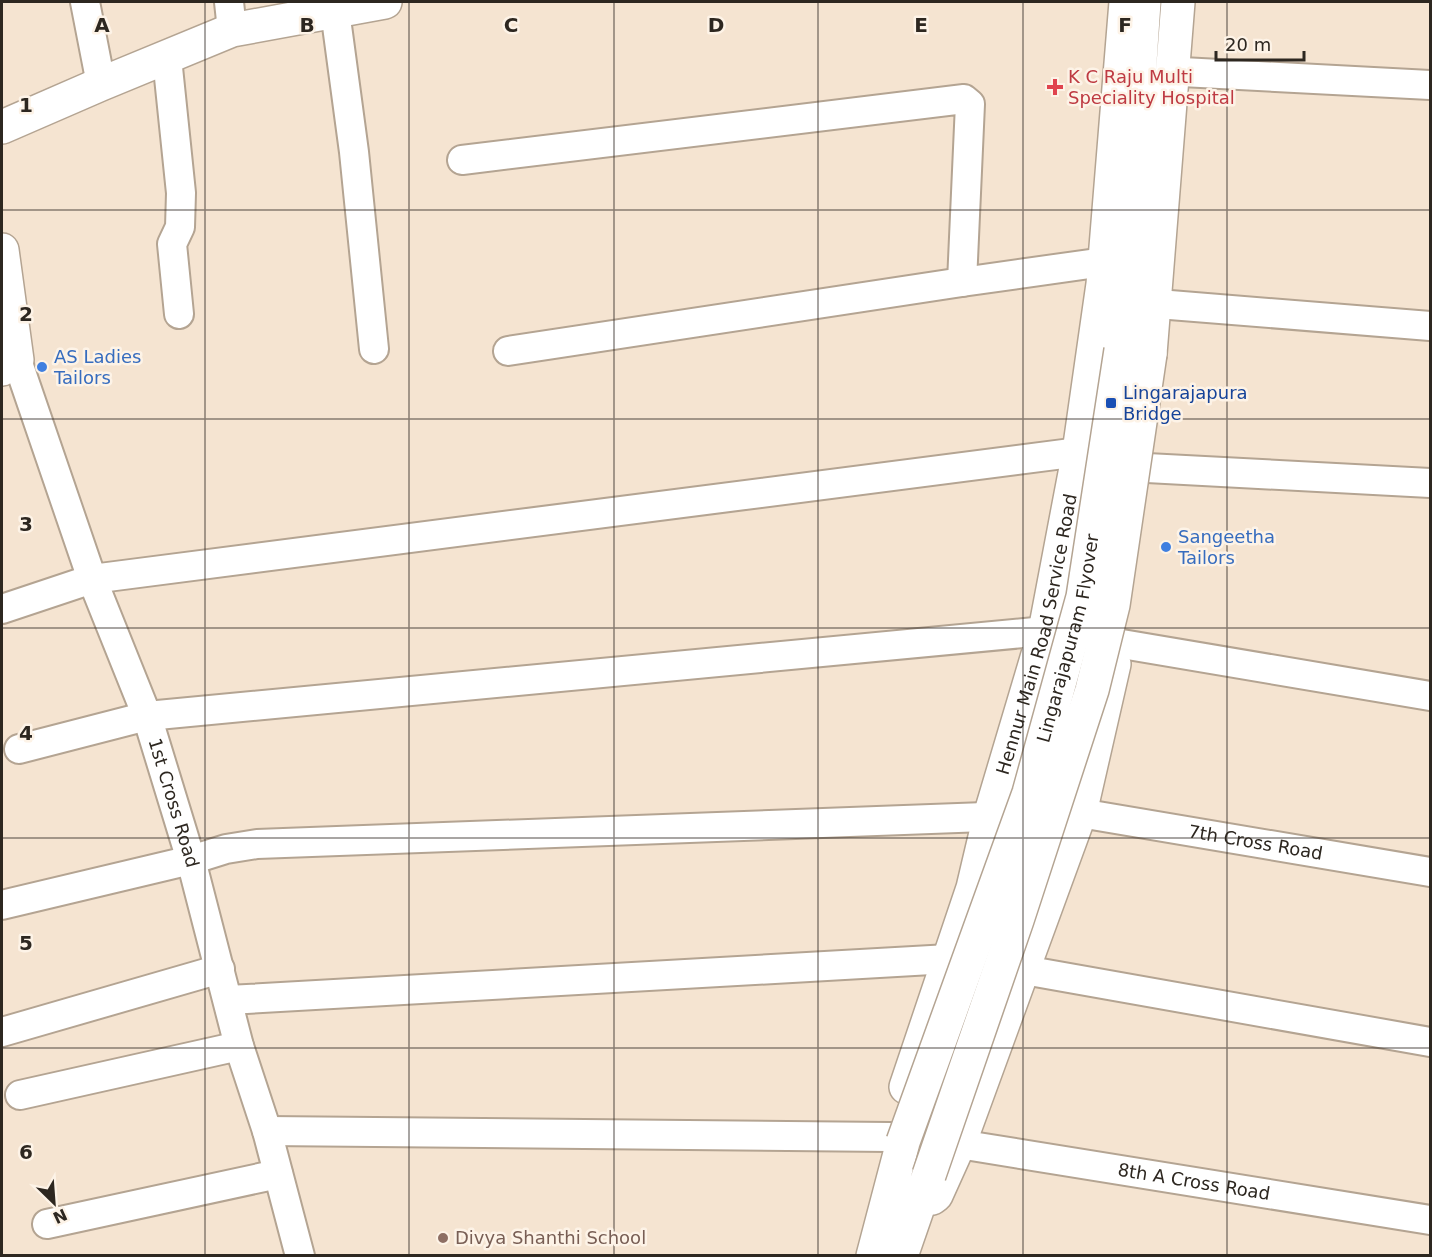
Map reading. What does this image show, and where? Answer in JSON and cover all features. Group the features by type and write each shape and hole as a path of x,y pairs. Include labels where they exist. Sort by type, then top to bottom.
{"street":[{"path":"85,2 101,84"},
{"path":"2,127 167,58 231,16 335,11 385,2"},
{"name":"Hennur Main Road Service Road","path":"896,1140 949,959 973,888 990,816 1045,631 1079,452 1104,262 1126,2"},
{"name":"Lingarajapuram Flyover","path":"883,1254 896,1140 1029,793 1083,597 1120,350 1144,2"},
{"name":"Lingarajapuram Flyover","path":"883,1254 918,1208 1017,920 1092,690 1113,605 1150,354 1178,2"},
{"path":"918,1208 936,1195 958,1144 1080,813 1118,645 1147,468 1170,306 1182,72 1194,2"},
{"path":"335,11 354,152 374,349"},
{"path":"167,58 181,193 180,227 172,244 179,314"},
{"path":"1182,72 1431,85"},
{"path":"462,160 964,99 970,104 971,111 962,282"},
{"path":"507,351 1104,262"},
{"path":"3,270 9,364"},
{"path":"1170,306 1431,326"},
{"name":"1st Cross Road","path":"9,364 147,716 191,860 239,1046 267,1131 300,1256"},
{"path":"2,609 93,579 1079,452 1147,468 1431,483"},
{"path":"19,749 147,716 1045,631 1431,696"},
{"name":"7th Cross Road","path":"2,905 191,860 226,849 257,844 1080,813 1431,872"},
{"path":"228,1000 949,959"},
{"path":"2,1032 220,969"},
{"path":"1023,970 1431,1042"},
{"path":"20,1095 239,1046"},
{"path":"267,1131 896,1140"},
{"name":"8th A Cross Road","path":"958,1144 1431,1220"},
{"path":"48,1224 278,1174"}],"place":[{"name":"K C Raju Multi Speciality Hospital","path":"1055,87"},
{"name":"AS Ladies Tailors","path":"42,367"},
{"name":"Lingarajapura Bridge","path":"1111,403"},
{"name":"Sangeetha Tailors","path":"1166,547"},
{"name":"Divya Shanthi School","path":"443,1238"}]}
